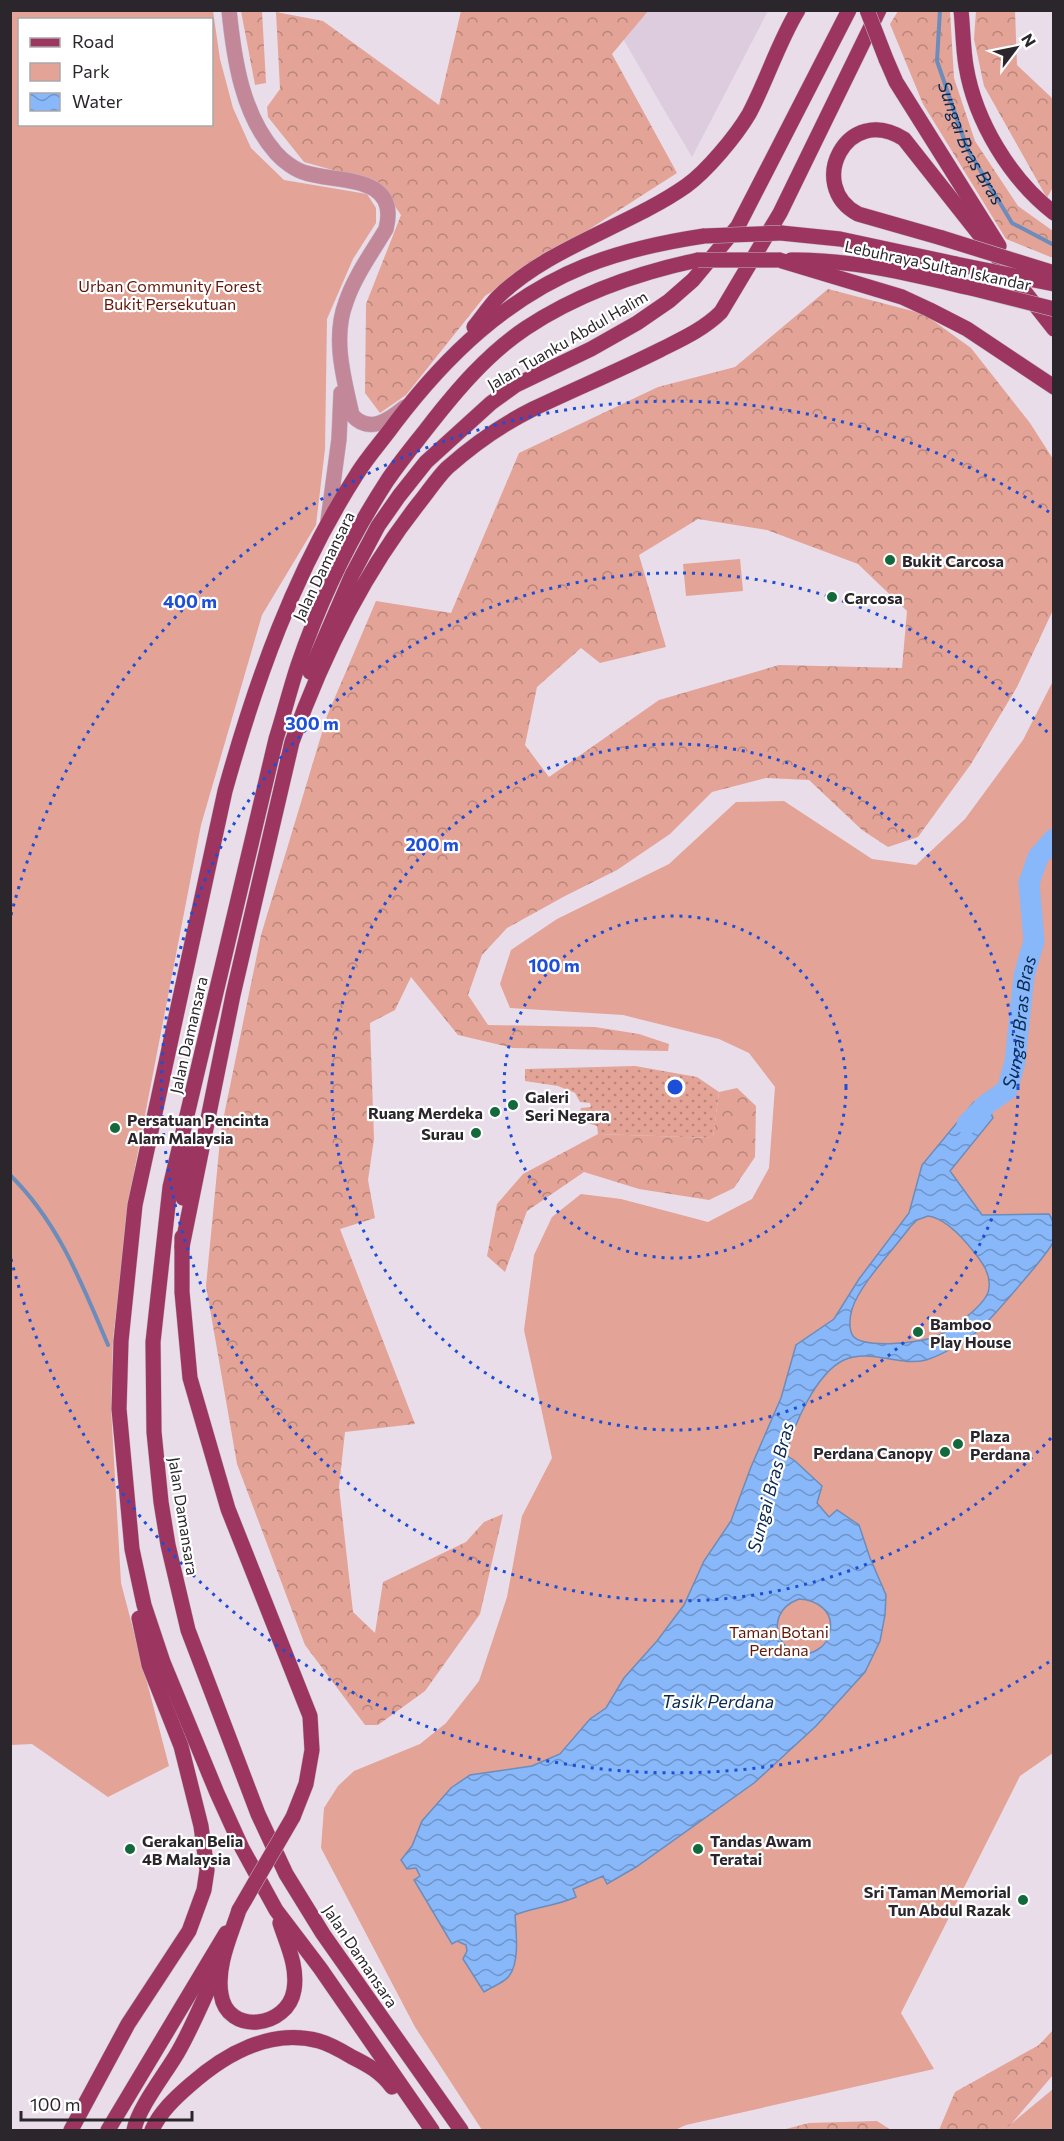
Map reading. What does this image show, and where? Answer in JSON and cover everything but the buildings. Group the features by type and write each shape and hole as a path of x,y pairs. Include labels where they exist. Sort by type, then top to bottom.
{"main road":[{"path":"448,359 497,298 519,280 557,255 686,186 711,163 748,115 798,10"},
{"name":"Jalan Tuanku Abdul Halim","path":"245,868 271,793 294,714 321,645 352,575 378,526 399,496 426,462 491,403 516,385 591,349 638,323 693,280 738,226 849,10"},
{"path":"867,10 896,82 1053,329"},
{"path":"182,1247 232,995 292,742 310,694 362,590 401,526 446,470 490,432 533,409 627,367 697,331 722,312 780,213 879,10"},
{"path":"961,10 966,67 979,110 1006,162 1036,199 1053,213"},
{"path":"1053,273 942,238 858,214 850,210 840,198 834,175 836,160 843,145 861,132 872,129 895,133 904,139 913,148 1053,329"},
{"name":"Jalan Damansara","path":"432,2130 320,1968 276,1910 242,1848 162,1662 144,1605 132,1549 119,1408 121,1341 135,1205 225,791 241,733 278,626 309,556 358,472 448,359 493,320 529,295 585,266 667,242 704,236 780,233"},
{"name":"Lebuhraya Sultan Iskandar","path":"780,233 840,239 1053,284"},
{"name":"Jalan Damansara","path":"461,2130 329,1943 286,1874 258,1814 188,1630 168,1545 154,1432 153,1342 170,1187 276,739 309,634 341,562 388,480 447,403 496,351 525,329 580,297 625,279 698,260 779,260"},
{"path":"779,260 902,297 967,329 1053,387"},
{"name":"Lebuhraya Sultan Iskandar","path":"779,260 821,260 859,265 975,289 1053,309"},
{"path":"108,2130 293,1817 306,1784 312,1750 310,1716 228,1509 190,1378 182,1292 182,1247 184,1190 193,1093"},
{"path":"71,2130 128,2024 189,1931 204,1890 207,1870 201,1826 181,1746 149,1665 132,1590 132,1549"},
{"path":"239,1910 225,1954 220,1995 226,2009 234,2017 245,2022 256,2023 266,2022 285,2011 294,1990 295,1978 289,1946 276,1910"},
{"path":"134,2130 148,2100 179,2050 225,1954"},
{"path":"152,2130 165,2110 205,2072 229,2056 256,2044 288,2037 320,2041 382,2074 423,2130"}],"street":[{"name":"Jalan Damansara","path":"230,10 233,48 239,76 254,118 267,142 290,165 305,173 363,183 373,188 382,196 387,207 386,229 346,302 340,330 342,368 339,439 328,521"},
{"name":"Jalan Damansara","path":"342,368 352,416 358,422 369,426 384,421 396,415 414,399"}],"shaded area":[{"path":"607,11 768,11 692,157 666,113"}],"green space":[{"name":"Urban Community Forest Bukit Persekutuan","path":"10,11 213,11 220,59 233,108 251,148 284,180 367,194 376,208 376,223 353,259 327,319 325,449 316,525 262,615 201,825 135,1167 113,1338 111,1408 121,1583 169,1766 108,1797 32,1744 11,1745"},
{"path":"241,11 262,11 266,83 255,85"},
{"path":"461,11 648,11 612,54 677,173 485,296 406,395 380,413 365,393 366,304 401,215 379,183 304,162 268,117 267,107 280,89 276,12 323,21 439,105"},
{"path":"898,11 950,11 954,78 975,141 1018,206 1053,231 1053,258 1006,239 923,104 890,24"},
{"path":"976,11 1015,11 1017,65 1053,99 1053,187 1047,198 984,86 974,39"},
{"path":"828,289 924,314 971,348 1030,423 1053,459 1053,610 1017,687 971,764 918,837 888,847 862,830 809,780 766,778 712,792 670,834 617,870 507,928 482,955 468,995 488,1025 595,1027 639,1034 669,1044 668,1051 513,1048 458,1035 411,977 395,1010 370,1023 374,1139 368,1180 375,1218 340,1229 415,1424 345,1432 339,1487 353,1612 375,1633 383,1582 466,1542 484,1522 503,1514 480,1614 425,1691 378,1725 365,1725 305,1645 237,1464 206,1286 221,1130 261,935 327,716 376,601 451,613 519,453 658,387 735,367","holes":["698,519 767,530 858,564 907,611 902,668 779,665 659,700 549,777 525,745 537,687 581,648 600,663 666,647 639,555"]},
{"path":"740,559 743,591 686,596 683,564"},
{"name":"Taman Botani Perdana","path":"1053,681 1053,1753 1020,1776 901,2013 934,2069 686,2125 675,2130 482,2130 415,2027 321,1848 324,1808 338,1786 354,1771 420,1744 446,1723 479,1681 507,1597 522,1516 552,1458 524,1330 534,1255 552,1217 581,1194 621,1199 708,1222 752,1199 769,1168 775,1087 749,1053 719,1039 623,1015 510,1008 500,984 511,950 557,919 669,864 736,802 784,801 872,859 916,865 965,819 1023,740"},
{"path":"635,1066 697,1077 719,1092 713,1138 598,1134 597,1126 578,1120 581,1108 591,1107 590,1103 580,1102 575,1093 558,1086 525,1081 525,1069"},
{"path":"737,1088 756,1106 755,1157 734,1188 709,1200 639,1189 584,1172 527,1211 505,1272 487,1256 497,1204 523,1174 598,1134 713,1138 719,1092"},
{"path":"1053,2030 1053,2075 1006,2130 939,2130 955,2092 1039,2045"},
{"path":"1053,2089 1053,2130 1004,2130 1005,2129"},
{"path":"877,2121 891,2130 782,2130 809,2123"}],"water":[{"name":"Tasik Perdana","path":"974,1102 987,1104 993,1118 950,1171 982,1215 1049,1214 1054,1227 1054,1240 1043,1257 1006,1301 978,1331 966,1340 947,1351 916,1362 864,1356 844,1360 824,1376 800,1416 786,1455 822,1486 817,1503 829,1517 837,1510 859,1525 886,1595 880,1641 865,1672 816,1726 754,1783 636,1867 607,1884 603,1876 573,1889 576,1897 515,1915 515,1963 504,1981 484,1992 463,1959 467,1951 466,1945 457,1941 452,1944 414,1880 420,1876 416,1868 407,1869 401,1860 412,1846 422,1821 451,1788 470,1775 532,1766 560,1754 590,1719 606,1708 624,1678 657,1641 684,1605 704,1561 731,1521 751,1467 781,1398 796,1345 834,1319 859,1279 909,1213 922,1165","holes":["928,1216 941,1220 965,1241 977,1256 989,1278 987,1294 968,1316 930,1339 894,1344 859,1340 851,1333 850,1326 851,1312 856,1299 910,1227 917,1220","799,1599 818,1604 827,1612 831,1624 829,1637 824,1644 817,1650 805,1654 795,1652 786,1646 780,1638 777,1627 779,1616 786,1607"]}],"waterway":[{"name":"Sungai Bras Bras","path":"940,10 937,61 967,148 1012,223 1054,245"},
{"name":"Sungai Bras Bras","path":"967,1124 987,1104 1007,1090 1015,1062 1024,976 1034,941 1029,883 1038,857 1054,839"},
{"path":"10,1175 42,1213 56,1234 68,1255 108,1345"}],"place":[{"name":"Bukit Carcosa","path":"890,560"},
{"name":"Carcosa","path":"832,597"},
{"name":"Galeri Seri Negara","path":"513,1105"},
{"name":"Ruang Merdeka","path":"495,1112"},
{"name":"Persatuan Pencinta Alam Malaysia","path":"115,1128"},
{"name":"Surau","path":"476,1133"},
{"name":"Bamboo Play House","path":"918,1332"},
{"name":"Plaza Perdana","path":"958,1444"},
{"name":"Perdana Canopy","path":"945,1452"},
{"name":"Gerakan Belia 4B Malaysia","path":"130,1849"},
{"name":"Tandas Awam Teratai","path":"698,1849"},
{"name":"Sri Taman Memorial Tun Abdul Razak","path":"1023,1900"}]}
